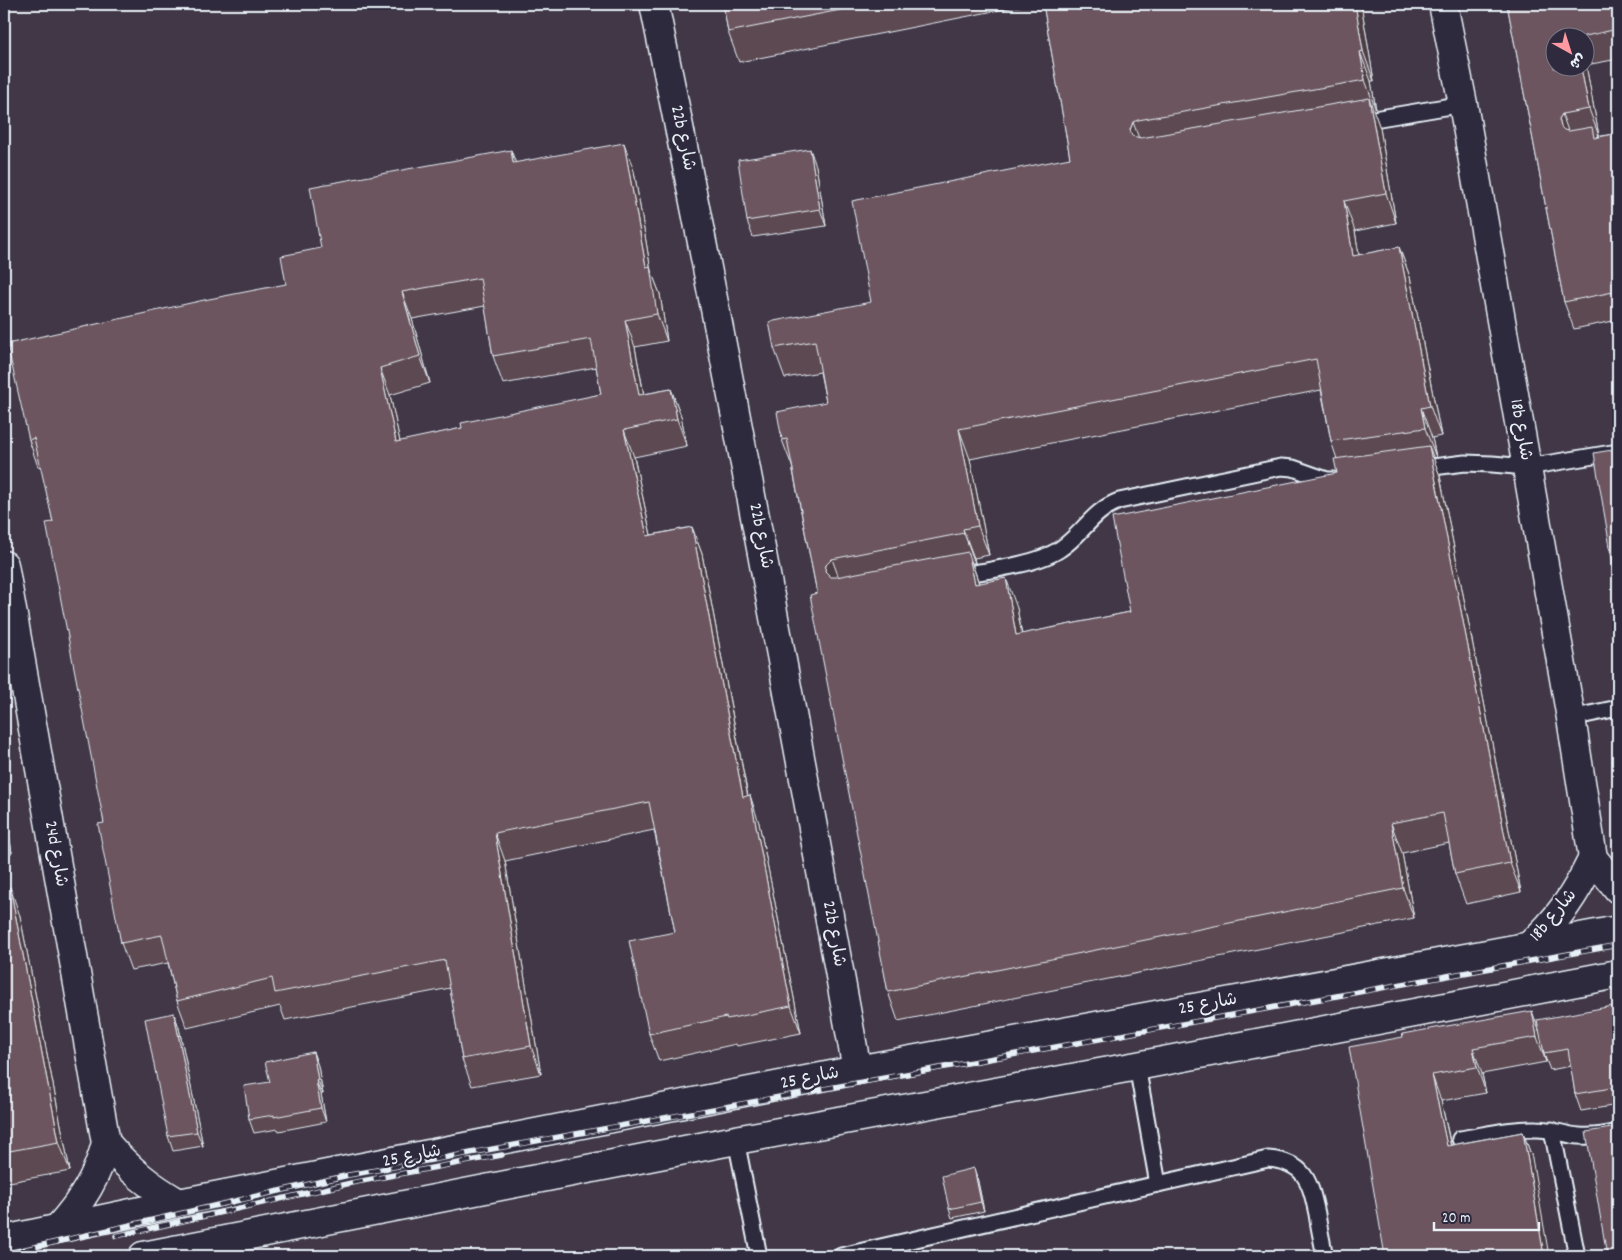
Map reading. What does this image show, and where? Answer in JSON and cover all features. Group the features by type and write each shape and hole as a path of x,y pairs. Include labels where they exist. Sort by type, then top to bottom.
{"street":[{"name":"22b شارع","path":"654,4 693,192 777,626 857,1070"},
{"name":"18b شارع","path":"1443,4 1527,467 1571,718 1593,858 1618,889"},
{"name":"24d شارع","path":"4,565 106,1142 101,1162 93,1180 83,1197 58,1228"},
{"name":"18b شارع","path":"1528,946 1549,928 1566,906 1581,883 1593,858"},
{"name":"شارع 25","path":"4,1240 179,1203 857,1070 1618,930"},
{"path":"143,1256 736,1140 1618,974"},
{"path":"106,1142 132,1171 146,1183 179,1203"}],"lane":[{"path":"1344,124 1462,104"},
{"path":"1404,471 1465,464 1527,467 1618,452"},
{"path":"942,579 1044,558 1072,541 1108,505 1119,501 1282,468 1293,468 1327,480 1349,479"},
{"path":"1571,718 1618,708"},
{"path":"1137,1066 1158,1184"},
{"path":"1460,1139 1520,1129 1552,1130 1580,1136 1618,1132"},
{"path":"1552,1130 1576,1256"},
{"path":"736,1140 759,1256"},
{"path":"841,1256 1268,1159 1292,1164 1302,1172 1309,1182 1325,1256"}],"building":[{"path":"723,4 871,4 728,32"},
{"path":"1043,4 1355,4 1363,51 1360,52 1365,80 1138,120 1133,122 1130,130 1132,136 1141,138 1369,98 1386,193 1344,201 1353,256 1399,247 1430,406 1421,408 1425,428 1331,441 1316,359 959,429 978,526 963,529 964,533 832,559 826,565 825,571 831,577 836,577 968,552 975,584 1006,578 1016,635 1130,612 1112,518 1337,473 1334,459 1429,446 1510,863 1455,874 1443,813 1391,823 1403,888 888,992 810,595 817,593 787,439 782,440 777,412 826,402 815,341 774,348 769,322 871,302 852,201 1070,158"},
{"path":"1507,4 1618,4 1618,29 1594,34 1594,28 1544,28 1544,78 1583,78 1589,109 1562,114 1559,119 1561,127 1569,131 1592,127 1594,138 1618,133 1618,291 1564,302"},
{"path":"624,143 646,267 650,266 657,314 625,320 639,395 671,389 677,419 624,430 647,536 692,527 743,797 750,795 791,1006 727,1019 726,1017 649,1034 629,941 675,932 649,802 495,833 531,1046 462,1059 445,960 275,993 272,978 177,1001 162,935 121,943 98,824 104,823 46,523 53,522 34,438 29,440 7,344 204,300 286,284 281,256 321,248 310,187 511,150 513,163","holes":["480,278 493,356 591,339 601,394 461,423 462,428 396,442 380,368 420,356 402,292"]},
{"path":"810,149 820,209 747,221 738,160"},
{"path":"1618,449 1618,594 1594,453"},
{"path":"10,887 59,1142 4,1152 4,888"},
{"path":"1618,1005 1618,1087 1575,1094 1568,1049 1544,1053 1537,1020"},
{"path":"1532,1011 1537,1037 1473,1048 1477,1067 1432,1075 1447,1146 1523,1132 1544,1256 1385,1256 1349,1047 1403,1037 1402,1034"},
{"path":"174,1013 197,1132 168,1136 145,1019"},
{"path":"313,1052 321,1108 274,1117 274,1115 249,1119 244,1086 270,1082 265,1062"},
{"path":"1618,1127 1618,1255 1607,1256 1586,1132"},
{"path":"974,1168 981,1202 949,1209 942,1176"}],"railway":[{"path":"4,1254 349,1175 1618,945"},
{"path":"116,1236 351,1183 502,1155"}]}
